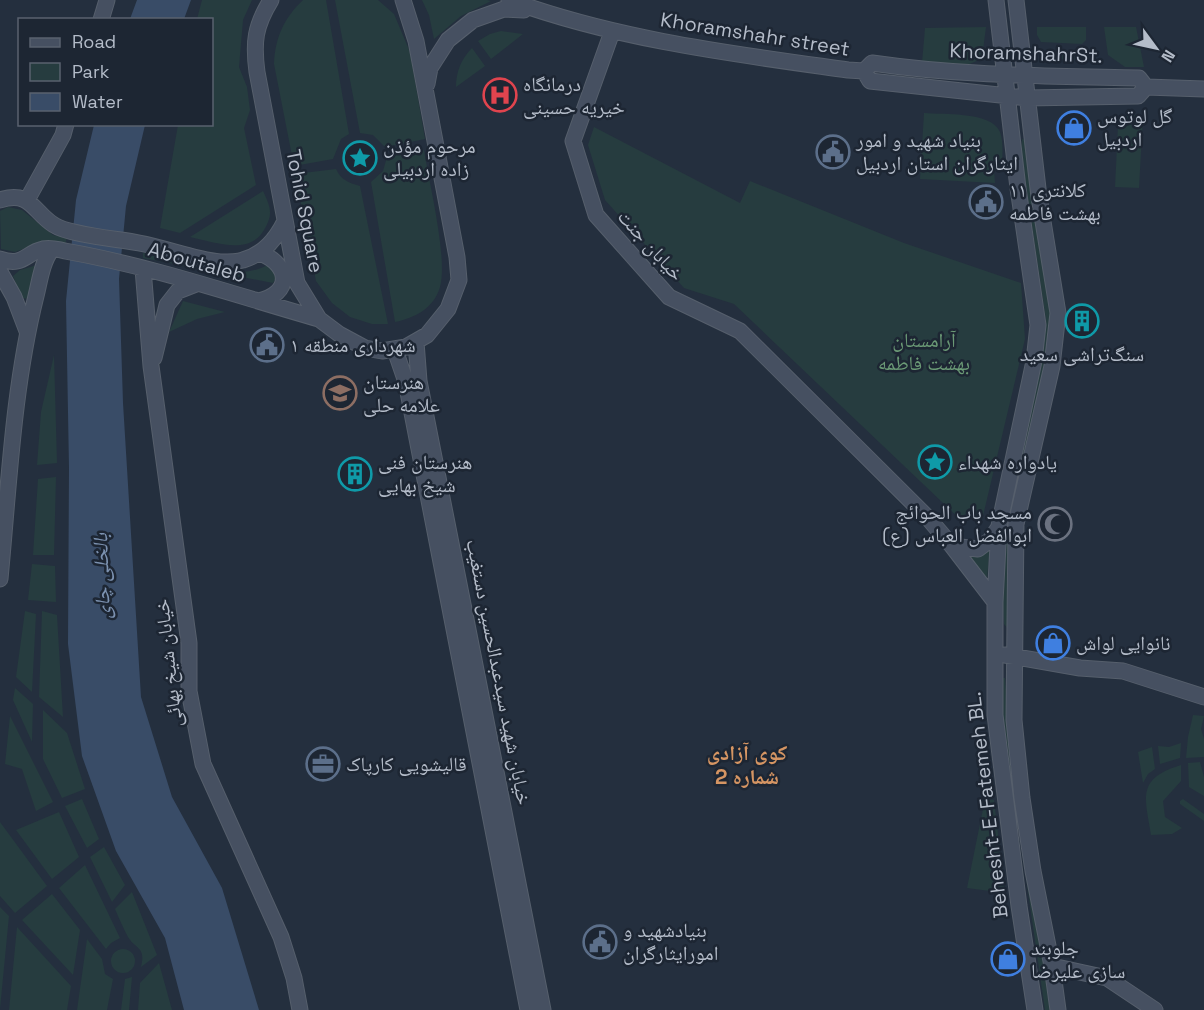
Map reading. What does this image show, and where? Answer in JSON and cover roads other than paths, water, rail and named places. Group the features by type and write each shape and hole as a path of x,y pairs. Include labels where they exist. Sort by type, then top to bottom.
{"main road":[{"path":"102,18 107,0"},
{"name":"Tohid Square","path":"271,0 260,19 254,45 257,72 297,283 319,319 339,334 365,348 382,351 394,350 416,342 427,335 448,309 459,280 457,257 416,41 403,0"},
{"name":"Khoramshahr street","path":"509,0 612,32 733,54 864,71"},
{"name":"Behesht-E-Fatemeh BL.","path":"996,0 1038,325 1034,361 999,526 995,602 994,715 1035,1010"},
{"name":"Behesht-E-Fatemeh BL.","path":"1016,0 1044,232 1058,313 1052,366 1016,524 1014,720 1022,798 1033,871 1052,966 1058,1010"},
{"name":"Khoramshahr street","path":"425,90 430,68 448,40 473,20 504,9 536,10"},
{"name":"خیابان جنت","path":"612,32 573,141 597,215 669,297 740,331 890,478 952,546 995,602"},
{"name":"KhoramshahrSt.","path":"872,63 919,70 1005,75 1139,78 1146,87 1138,96 1027,98 870,81 864,71 872,63"},
{"path":"1146,87 1204,88"},
{"path":"0,200 17,197 27,201 63,135 65,126"},
{"name":"Aboutaleb","path":"27,201 54,226 66,230 141,243 221,262 241,261 260,253 276,238 285,221"},
{"path":"0,259 10,262 19,261 42,249 58,250"},
{"path":"0,579 15,421 27,331 44,263 58,250"},
{"name":"Aboutaleb","path":"58,250 140,267 319,319"},
{"path":"258,301 270,299 275,295 284,279 281,267 273,258 260,253"},
{"name":"خیابان شیخ بهائی","path":"140,267 151,366 189,643 189,690 203,764 281,937 294,978 300,1010"},
{"path":"0,272 14,297 27,331"},
{"name":"خیابان شیخ بهائی","path":"151,366 167,305 178,291 196,284"},
{"name":"خیابان شهید سیدعبدالحسین دستغیب","path":"416,342 419,381 543,1010"},
{"name":"خیابان شهید سیدعبدالحسین دستغیب","path":"394,350 410,400 528,1010"},
{"path":"1009,479 1024,482"},
{"path":"952,546 978,549 990,540 999,526"},
{"path":"994,654 1080,668 1123,671 1204,697"},
{"path":"1052,966 1107,978 1155,1010"}],"water":[{"path":"137,0 191,0 184,18 130,18"},
{"name":"بالخلی چای","path":"94,126 145,126 126,206 119,279 123,403 141,697 172,797 222,888 259,1010 184,1010 165,938 116,851 82,756 68,644 69,468 66,301 76,200"}],"place":[{"name":"درمانگاه خیریه حسینی","path":"500,95"},
{"name":"گل لوتوس اردبیل","path":"1074,128"},
{"name":"بنیاد شهید و امور ایثارگران استان اردبیل","path":"833,152"},
{"name":"مرحوم مؤذن زاده اردبیلی","path":"360,158"},
{"name":"کلانتری ۱۱ بهشت فاطمه","path":"986,202"},
{"name":"سنگ‌تراشی سعید","path":"1082,321"},
{"name":"شهرداری منطقه ۱","path":"267,345"},
{"name":"هنرستان علامه حلی","path":"340,393"},
{"name":"یادواره شهداء","path":"935,462"},
{"name":"هنرستان فنی شیخ بهایی","path":"355,474"},
{"name":"مسجد باب الحوائج ابوالفضل العباس (ع)","path":"1055,524"},
{"name":"نانوایی لواش","path":"1053,643"},
{"name":"قالیشویی کارپاک","path":"323,764"},
{"name":"بنیادشهید و امورایثارگران","path":"600,942"},
{"name":"جلوبند سازی علیرضا","path":"1008,959"}],"district":[{"name":"کوی آزادی شماره 2","path":"747,764"}],"park label":[{"name":"آرامستان بهشت فاطمه","path":"924,352"}]}
